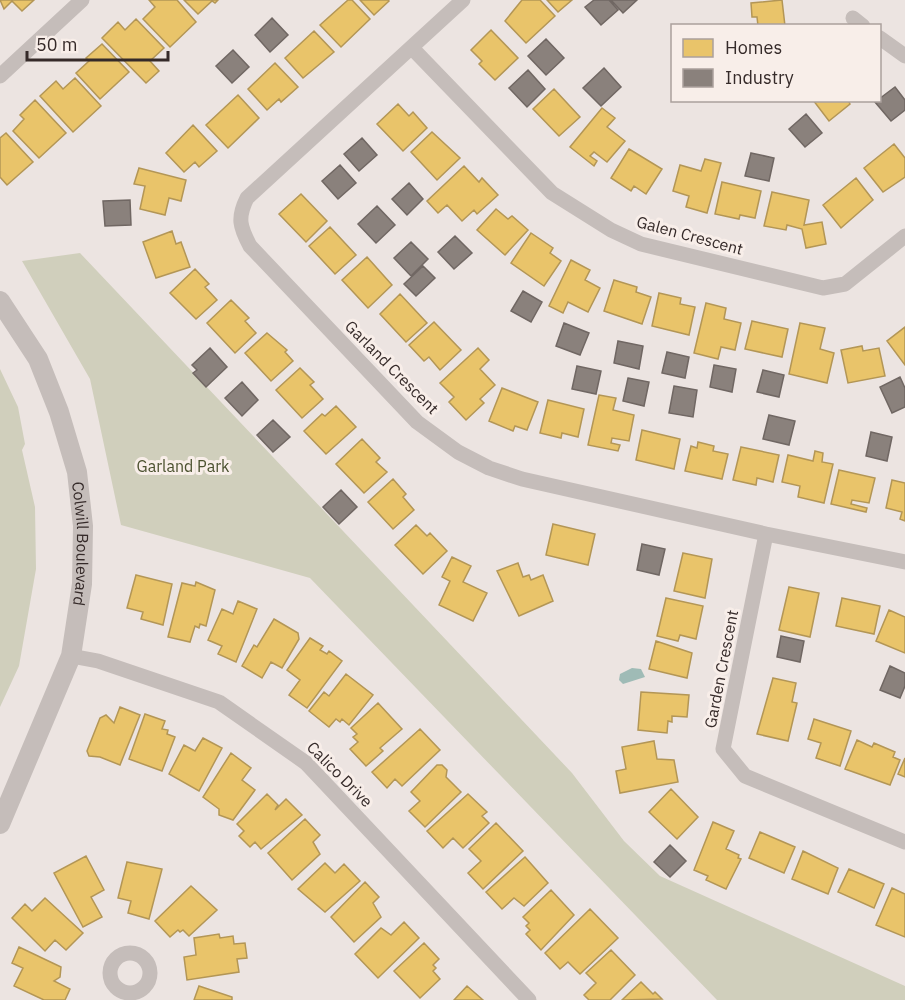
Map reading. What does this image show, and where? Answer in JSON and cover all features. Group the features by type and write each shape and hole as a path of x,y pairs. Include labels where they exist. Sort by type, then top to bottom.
{"street":[{"path":"1,73 82,0"},
{"name":"Garland Crescent","path":"463,0 247,198 239,214 240,226 250,246 417,422 458,452 489,468 522,479 766,534 905,562"},
{"path":"881,39 905,56"},
{"name":"Galen Crescent","path":"412,48 552,193 611,230 641,244 823,288 844,284 905,236"},
{"name":"Colwill Boulevard","path":"0,301 38,359 59,412 77,472 83,526 82,584 71,656 0,824"},
{"name":"Garden Crescent","path":"766,534 723,749 745,776 905,842"},
{"name":"Calico Drive","path":"71,656 98,661 219,702 276,739 306,762 529,1000"}],"green space":[{"name":"Garland Park","path":"80,253 572,773 624,841 660,876 905,986 905,1000 717,1000 310,578 121,525 90,379 22,261"},
{"path":"0,369 18,407 25,444 22,450 35,507 36,569 19,666 0,707"}],"water":[{"path":"632,668 641,669 645,677 623,684 619,680 620,674"}],"building: Homes":[{"path":"0,0 34,0 22,11 12,1 4,9"},
{"path":"149,0 177,0 196,22 170,47 143,19 155,7"},
{"path":"184,0 218,0 215,3 212,1 198,14"},
{"path":"348,0 352,0 370,19 341,47 320,25"},
{"path":"360,0 388,0 389,1 374,15"},
{"path":"522,0 540,0 555,16 526,43 505,21"},
{"path":"547,0 572,0 558,12"},
{"path":"782,0 785,24 758,24 757,17 752,17 751,3"},
{"path":"136,19 164,48 150,61 159,71 146,83 102,38 118,22 125,30"},
{"path":"491,30 518,58 495,80 479,64 482,61 471,50"},
{"path":"314,31 334,52 303,78 285,58"},
{"path":"102,44 129,72 100,99 76,73 89,61 86,58"},
{"path":"275,63 298,87 281,102 279,99 267,110 248,89"},
{"path":"75,78 101,106 73,132 40,96 56,81 63,89"},
{"path":"554,89 580,117 559,136 533,109"},
{"path":"238,95 259,118 228,148 206,125"},
{"path":"35,100 66,133 39,158 13,131 24,119 20,115"},
{"path":"815,102 849,102 850,104 829,121"},
{"path":"398,104 409,116 413,112 427,128 403,151 377,124"},
{"path":"602,108 615,118 607,127 625,141 607,162 594,152 590,156 597,161 594,166 570,147"},
{"path":"193,125 217,151 199,167 195,162 184,172 166,153"},
{"path":"432,132 460,158 437,180 411,152"},
{"path":"6,133 33,162 7,185 0,177 0,138"},
{"path":"894,144 905,158 905,177 883,192 864,168"},
{"path":"629,149 662,169 646,194 634,186 631,191 611,178"},
{"path":"705,159 721,163 707,213 686,207 689,196 673,191 680,165 701,171"},
{"path":"464,166 479,182 482,178 498,195 477,214 474,210 462,221 447,205 438,213 427,201"},
{"path":"139,168 186,180 181,201 169,198 165,215 140,209 145,186 134,184"},
{"path":"856,178 873,200 841,228 823,205"},
{"path":"722,182 761,191 755,218 740,215 739,219 715,214"},
{"path":"772,192 809,200 804,225 822,222 826,244 806,248 802,229 787,225 786,230 764,226"},
{"path":"301,194 327,221 306,242 279,214"},
{"path":"496,209 508,219 512,216 528,230 505,255 477,230"},
{"path":"330,227 356,255 335,274 309,246"},
{"path":"172,231 176,244 181,242 190,267 156,278 143,242"},
{"path":"531,233 553,248 550,253 561,261 544,286 511,263"},
{"path":"367,257 392,285 368,308 342,280"},
{"path":"571,260 590,270 585,280 600,288 588,312 568,302 563,313 549,306"},
{"path":"195,269 209,284 205,287 217,300 196,319 170,293"},
{"path":"614,280 637,287 636,292 651,297 642,324 604,311"},
{"path":"659,293 681,298 680,304 695,307 689,335 652,326"},
{"path":"400,294 427,323 406,342 380,314"},
{"path":"231,300 249,318 245,321 256,333 235,353 207,323"},
{"path":"706,303 726,308 724,319 741,323 735,350 721,347 718,359 694,353"},
{"path":"752,321 788,329 782,357 745,349"},
{"path":"434,322 461,350 440,370 429,357 424,361 409,345"},
{"path":"800,323 825,328 820,349 834,353 827,383 789,374"},
{"path":"905,327 905,365 887,341"},
{"path":"267,333 287,350 285,352 293,361 271,381 245,353"},
{"path":"862,346 863,351 879,348 885,376 848,383 841,350"},
{"path":"478,348 489,360 480,369 495,385 480,399 484,403 466,420 449,402 454,397 440,383"},
{"path":"300,368 314,382 310,385 323,399 302,418 276,390"},
{"path":"502,388 538,402 527,430 515,426 513,431 489,421"},
{"path":"599,395 616,398 613,410 634,415 629,441 612,438 611,443 620,445 618,451 588,445"},
{"path":"548,400 584,409 578,437 562,433 561,438 540,433"},
{"path":"336,406 356,427 326,454 304,431 322,414 325,416"},
{"path":"642,430 680,439 674,469 636,460"},
{"path":"362,439 380,458 376,462 387,472 364,493 336,464"},
{"path":"698,442 714,446 713,451 728,454 722,479 685,471 691,446 697,448"},
{"path":"741,447 779,455 773,482 757,478 756,485 733,480"},
{"path":"815,451 823,453 822,462 833,464 824,503 798,497 800,486 782,482 788,455 813,461"},
{"path":"839,470 875,478 869,503 852,500 851,504 867,508 866,512 831,504"},
{"path":"393,479 406,494 403,497 414,510 393,529 368,502"},
{"path":"892,480 905,483 905,521 900,519 902,512 886,508"},
{"path":"553,524 595,534 588,565 546,555"},
{"path":"416,525 427,536 430,533 447,551 423,574 395,545"},
{"path":"683,553 712,559 705,598 674,591"},
{"path":"452,557 471,566 463,582 487,593 473,621 439,605 450,581 442,577"},
{"path":"518,563 523,577 529,575 531,580 543,575 553,601 519,616 497,571"},
{"path":"136,575 172,584 163,625 141,619 143,612 127,608"},
{"path":"196,582 215,590 206,626 200,624 199,628 195,626 190,642 168,637 182,583 195,586"},
{"path":"789,587 819,593 810,637 779,630"},
{"path":"666,598 703,606 696,639 680,635 678,641 657,636"},
{"path":"842,598 880,606 874,634 836,626"},
{"path":"238,601 257,609 236,662 218,654 222,646 208,640 222,609 233,614"},
{"path":"889,610 905,617 905,653 876,641"},
{"path":"274,619 298,633 299,639 282,668 271,662 262,678 242,666 254,645 257,647"},
{"path":"310,638 323,646 320,650 327,654 329,651 342,661 307,708 289,695 300,680 287,670"},
{"path":"656,641 692,653 687,678 649,669"},
{"path":"346,674 373,695 349,725 342,719 340,722 336,719 329,727 309,711 324,692 329,696"},
{"path":"773,678 796,683 792,702 797,703 788,741 757,734"},
{"path":"641,692 689,695 687,717 672,716 672,722 668,721 667,733 638,730"},
{"path":"378,703 402,729 380,748 383,751 366,766 350,749 358,742 353,737 357,734 351,728"},
{"path":"120,707 140,715 120,765 100,757 89,756 87,751 100,718 106,715 114,723"},
{"path":"145,714 165,721 162,729 168,730 167,734 175,737 162,771 129,759"},
{"path":"814,719 851,731 840,766 816,758 821,743 808,739"},
{"path":"420,729 440,750 402,786 395,779 387,788 372,772"},
{"path":"203,738 222,748 199,791 169,774 184,745 195,751"},
{"path":"857,740 872,747 874,743 895,752 893,757 900,760 890,785 845,769"},
{"path":"654,741 657,759 674,760 678,782 620,793 616,771 626,769 622,747"},
{"path":"231,753 251,768 242,780 255,790 233,820 219,815 219,809 203,797"},
{"path":"905,758 905,777 898,774"},
{"path":"437,765 442,765 447,770 446,777 461,792 425,827 409,811 420,801 411,792"},
{"path":"671,789 698,817 677,839 649,812"},
{"path":"267,794 278,805 275,810 286,799 302,815 261,849 255,842 250,847 239,836 244,831 237,824"},
{"path":"468,794 487,812 482,816 489,823 463,848 453,838 443,848 427,831"},
{"path":"305,819 320,835 313,842 320,854 292,880 268,853"},
{"path":"713,822 734,831 726,849 739,855 738,858 741,859 726,889 706,880 708,876 694,870"},
{"path":"496,823 523,851 483,889 468,873 481,861 469,849"},
{"path":"760,832 795,847 784,873 749,858"},
{"path":"803,851 838,868 828,894 792,879"},
{"path":"86,856 104,890 91,897 102,917 83,927 54,873"},
{"path":"525,857 548,883 524,906 514,898 502,909 486,892"},
{"path":"127,862 162,869 149,919 128,913 131,901 118,898"},
{"path":"325,863 335,873 344,864 360,881 325,912 298,889"},
{"path":"849,869 884,884 874,908 838,892"},
{"path":"365,882 379,897 373,903 381,917 354,942 331,917"},
{"path":"191,886 217,910 189,936 183,930 180,932 178,930 170,937 155,921"},
{"path":"892,888 905,894 905,937 876,925"},
{"path":"551,890 574,915 541,950 526,934 530,930 526,926 529,923 523,917"},
{"path":"45,898 83,933 66,950 55,940 45,951 12,918 25,904 32,911"},
{"path":"590,909 618,938 580,974 568,962 560,969 545,953"},
{"path":"404,922 419,938 378,978 355,954 381,928 391,935"},
{"path":"219,934 220,938 233,936 234,944 245,943 247,958 237,959 239,972 187,980 184,957 196,955 194,938"},
{"path":"424,943 439,959 433,965 436,968 433,971 440,979 420,998 394,971"},
{"path":"19,947 61,967 60,977 54,981 70,989 65,1000 44,1000 14,986 23,968 12,963"},
{"path":"611,950 635,975 610,1000 589,1000 584,995 596,983 586,973"},
{"path":"641,982 653,994 655,992 662,999 622,1000"},
{"path":"199,986 232,997 232,1000 194,1000"},
{"path":"467,986 483,1000 454,1000"}],"building: Industry":[{"path":"594,0 609,0 618,10 601,25 585,7"},
{"path":"611,0 637,0 623,13"},
{"path":"272,18 288,35 270,52 255,35"},
{"path":"546,39 564,58 546,75 528,56"},
{"path":"233,50 249,67 232,83 216,66"},
{"path":"604,68 621,87 601,106 583,88"},
{"path":"528,70 545,89 527,107 509,88"},
{"path":"895,87 905,100 905,110 891,121 875,102 881,102 881,98"},
{"path":"806,114 822,133 805,147 789,129"},
{"path":"362,138 377,155 359,171 344,154"},
{"path":"751,153 774,158 769,181 745,176"},
{"path":"340,165 356,183 338,199 322,181"},
{"path":"409,183 423,199 407,215 392,199"},
{"path":"130,200 131,225 105,226 103,201"},
{"path":"377,206 395,225 376,243 358,224"},
{"path":"455,236 472,253 454,269 438,252"},
{"path":"411,242 428,259 411,276 394,258"},
{"path":"423,266 435,278 416,296 404,284"},
{"path":"523,291 542,302 531,322 511,311"},
{"path":"564,323 589,333 580,355 556,346"},
{"path":"618,341 643,346 639,369 614,363"},
{"path":"210,348 227,367 206,387 193,373 197,370 192,365"},
{"path":"667,352 689,357 685,378 662,373"},
{"path":"714,365 736,369 732,392 710,387"},
{"path":"577,366 601,371 596,394 572,389"},
{"path":"763,370 784,375 779,397 757,392"},
{"path":"900,377 905,388 905,407 892,413 880,387"},
{"path":"628,378 649,382 644,406 623,401"},
{"path":"242,382 258,400 242,416 225,398"},
{"path":"674,386 697,390 693,417 669,413"},
{"path":"769,415 795,421 789,445 763,439"},
{"path":"273,420 290,437 273,452 257,435"},
{"path":"871,432 892,437 887,461 866,456"},
{"path":"341,490 357,507 339,524 323,507"},
{"path":"642,544 665,549 659,575 637,570"},
{"path":"781,636 804,641 800,662 777,657"},
{"path":"890,666 905,673 905,686 900,698 880,690"},
{"path":"670,845 686,861 670,877 654,862"}]}
